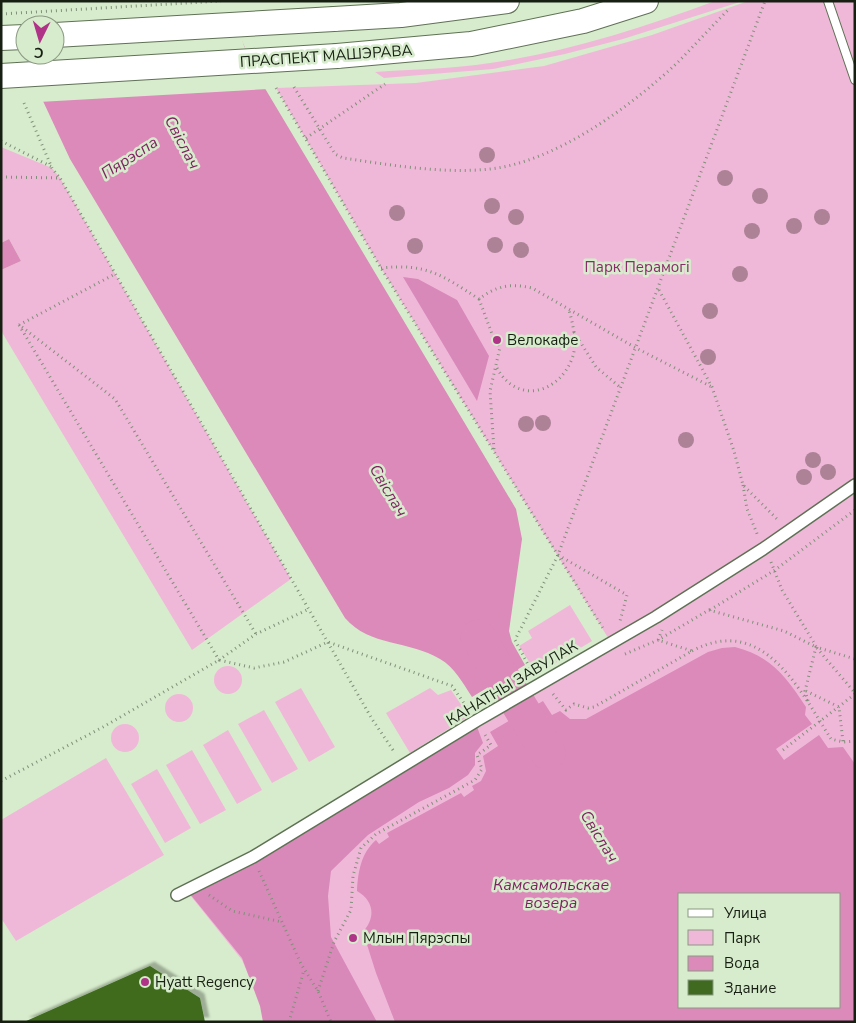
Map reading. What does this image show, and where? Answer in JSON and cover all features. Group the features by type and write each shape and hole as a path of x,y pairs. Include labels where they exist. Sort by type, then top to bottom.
{"main road":[{"path":"65,34 401,15 508,1"},
{"name":"ПРАСПЕКТ МАШЭРАВА","path":"1,76 337,56 471,44 583,20 646,1"},
{"path":"1,38 15,37"}],"street":[{"name":"КАНАТНЫ ЗАВУЛАК","path":"177,895 253,856 477,720 613,640 656,617 763,549 855,485"}],"lane":[{"path":"828,1 855,80"}],"path":[{"path":"1,14 221,1"},
{"path":"538,684 515,640 558,555 659,290 764,1"},
{"path":"294,87 335,154 343,158 416,167 490,169 524,161 571,140 634,99 677,62 729,9"},
{"path":"306,138 385,84"},
{"path":"276,88 381,268 558,555 613,640"},
{"path":"24,103 52,168 60,178 372,719 404,766"},
{"path":"1,141 52,168"},
{"path":"1,177 60,178"},
{"path":"381,268 406,266 424,269 441,275 479,300 492,334 500,347 497,367 490,391 494,451"},
{"path":"18,325 115,274"},
{"path":"479,300 490,291 503,286 518,284 532,288 636,348 712,387"},
{"path":"659,290 712,387 734,451 747,509 763,549 775,570 782,590 816,647 855,694 783,750"},
{"path":"497,367 502,378 513,386 537,390 552,386 573,356 574,331 569,309"},
{"path":"18,325 116,399 256,634"},
{"path":"18,325 219,660 254,668 284,662 328,642 452,686 477,720"},
{"path":"574,331 596,367 621,388"},
{"path":"743,485 789,531"},
{"path":"624,655 658,640 775,570 855,510"},
{"path":"558,555 627,595 613,640"},
{"path":"1,781 103,727 219,660 256,634 309,608"},
{"path":"709,610 784,631 816,647 855,659"},
{"path":"658,640 662,632"},
{"path":"658,640 692,651"},
{"path":"555,695 566,710 574,704 588,708 594,707 692,651 714,642 731,640 752,645 771,655 785,668 831,739 843,742 855,741"},
{"path":"808,704 805,691 816,647"},
{"path":"805,691 839,707"},
{"path":"839,707 843,742"},
{"path":"318,991 334,942 351,910 353,876 361,848 376,834 475,780 482,769 477,755 491,745"},
{"path":"261,876 305,969 318,991 331,1022"},
{"path":"205,880 209,895 232,911 282,922"},
{"path":"289,1022 305,969"}],"green space":[{"path":"715,1 743,1 623,39 565,54 493,69 384,78 375,72 447,68 519,58 576,46 632,30"},
{"name":"Парк Перамогі","path":"748,1 855,1 855,1022 264,1022 261,1005 242,960 190,895 610,641 381,268 276,88 416,83 544,66 652,35"},
{"path":"1,147 52,168 60,178 291,579 192,650 3,334 1,328 1,270 21,261 9,239 1,243"},
{"path":"570,605 592,641 537,674 519,646 532,638 528,631"},
{"path":"228,666 238,670 242,680 238,690 228,694 218,690 214,680 218,670"},
{"path":"301,688 335,747 309,762 275,702"},
{"path":"430,688 438,695 451,690 469,716 410,753 386,713"},
{"path":"179,694 189,698 193,708 189,718 179,722 169,718 165,708 169,698"},
{"path":"264,710 298,769 272,783 238,724"},
{"path":"125,724 135,728 139,738 135,748 125,752 115,748 111,738 115,728"},
{"path":"228,730 262,790 237,804 203,745"},
{"path":"192,750 226,810 200,824 166,765"},
{"path":"106,758 164,855 16,941 1,918 1,820"},
{"path":"157,769 191,828 165,843 131,784"}],"shaded area":[{"path":"403,277 418,279 457,300 489,356 477,401"},
{"path":"476,724 483,743 475,753 475,765 468,775 449,788 419,802 368,835 331,871 328,896 331,937 377,1022 263,1022 260,1006 242,958 190,894"}],"water":[{"name":"Пярэспа","path":"228,9 257,75 516,509 522,539 509,631 512,642 525,665 472,697 462,681 445,662 428,653 366,634 345,618 70,159 36,86 49,65 65,65 65,16"},
{"path":"9,239 21,261 1,270 1,243"},
{"name":"Камсамольскае возера","path":"735,647 748,651 768,662 792,687 806,707 805,715 812,724 776,749 784,760 819,735 828,748 843,747 855,764 855,1022 395,1022 363,932 370,921 370,904 357,891 361,863 371,845 376,840 379,844 389,837 387,833 461,793 464,797 474,790 472,786 481,781 486,771 483,756 498,746 490,732 543,701 552,715 560,711 570,719 586,719 708,652"}],"pier":[{"path":"18,1 230,1 244,46 268,89 39,102 28,65 65,65 65,15 19,15"}],"building":[{"name":"Hyatt Regency","path":"150,966 200,998 205,1022 24,1022"}],"waterway":[{"name":"Свіслач","path":"478,637 548,753"}],"place":[{"name":"Велокафе","path":"497,340"},
{"name":"Млын Пярэспы","path":"353,938"},
{"name":"Hyatt Regency","path":"145,982"}]}
